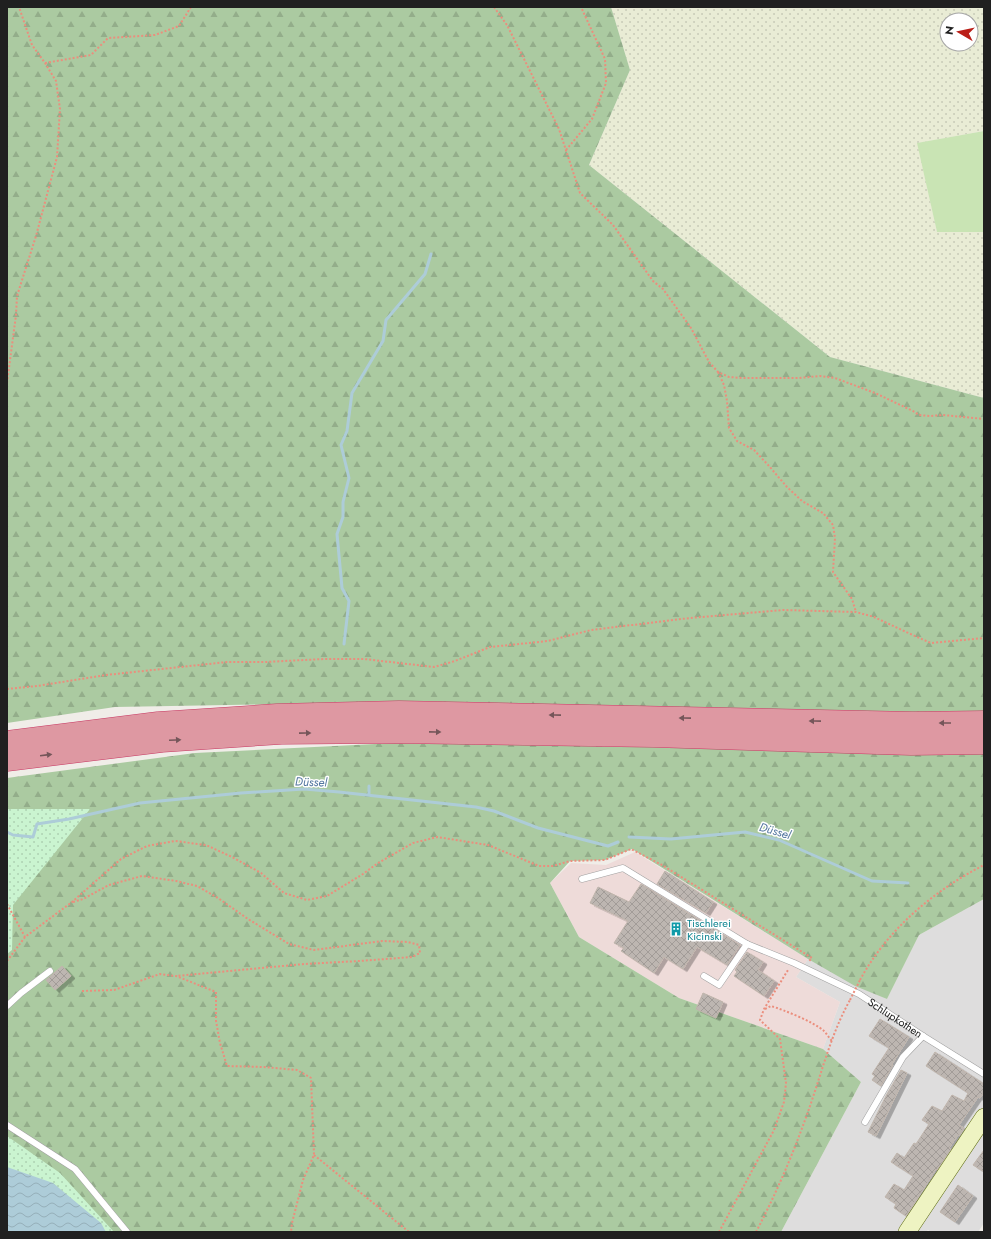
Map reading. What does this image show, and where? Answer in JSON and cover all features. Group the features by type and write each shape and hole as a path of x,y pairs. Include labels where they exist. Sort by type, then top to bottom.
{"highway":[{"path":"7,742 158,723 277,715 384,712 913,723 984,722"},
{"path":"7,760 162,741 304,733 395,732 645,736 911,744 984,743"}],"main road":[{"path":"907,1232 984,1117"}],"lane":[{"name":"Schlupkothen","path":"582,879 623,868 747,944 794,963 859,994 984,1074"},
{"path":"704,976 719,985 747,944"},
{"path":"7,1006 21,993 50,971"},
{"path":"865,1122 903,1057 923,1036"},
{"path":"7,1125 75,1169 127,1232"}],"path":[{"path":"7,383 17,296 38,230 57,157 60,109 56,81 32,45 19,7"},
{"path":"45,63 90,55 108,38 155,35 179,26 191,7"},
{"path":"494,7 507,25 559,129 580,193 613,225 653,281 663,289 690,328 709,362 718,372 724,385 729,428 737,441 754,450 787,487 802,501 822,513 833,525 835,538 833,572 852,599 856,612"},
{"path":"566,150 592,119 606,83 605,59 581,7"},
{"path":"718,372 729,377 742,378 799,378 820,376 835,378 875,393 919,415 943,415 984,419"},
{"path":"7,689 37,686 106,675 226,662 364,659 434,667 490,647 548,641 599,629 690,618 783,610 856,612 874,617 931,643 984,638"},
{"path":"7,961 25,937 72,902 121,859 147,846 175,841 206,845 261,873 284,893 307,900 328,896 364,874 378,863 412,844 437,837 488,845 539,866 553,866 570,861 605,860 632,849 662,865 812,958 802,968 788,970 764,1009 760,1020 780,1039 786,1083 784,1102 774,1130 719,1232"},
{"path":"756,1232 787,1169 837,1025 874,956 908,918 947,886 984,865"},
{"path":"72,902 83,899 109,885 142,876 197,886 289,944 314,950 382,942 408,942 419,945 420,953 412,957 304,964 176,976 160,974 114,990 82,991"},
{"path":"7,904 25,937"},
{"path":"176,976 216,992 216,1021 220,1043 227,1066 297,1070 311,1078 314,1155 303,1180 291,1232"},
{"path":"764,1009 771,1006 785,1010 823,1030 832,1041"},
{"path":"314,1155 409,1232"}],"shaded area":[{"path":"635,852 808,959 796,977 840,1002 823,1049 679,998 579,937 550,883 571,863 606,865"},
{"path":"984,899 984,1223 978,1232 931,1232 928,1230 926,1232 781,1232 861,1082 823,1049 840,1002 796,977 808,959 887,999 919,935"}],"green space":[{"path":"7,7 611,7 630,70 589,165 830,357 984,398 984,715 408,702 115,707 7,723"},
{"path":"611,7 984,7 984,131 918,143 937,232 984,232 984,398 830,357 589,165 630,70"},
{"path":"984,131 984,232 937,232 917,143"},
{"path":"395,743 708,748 984,749 984,899 919,935 887,999 855,986 808,959 632,849 605,860 570,861 550,883 579,937 679,998 823,1049 861,1082 781,1232 106,1232 7,1167 7,778 195,753"},
{"path":"7,809 90,809 13,905 12,950 7,954"},
{"path":"7,1136 60,1173 114,1232 7,1232"}],"water":[{"path":"7,1167 53,1183 101,1223 106,1232 7,1232"}],"building":[{"path":"665,871 713,902 706,913 657,884"},
{"name":"Tischlerei Kicinski","path":"641,884 740,945 727,965 697,947 683,969 664,957 654,973 621,951 624,948 614,943 628,921 590,903 598,887 629,902"},
{"path":"747,952 763,962 758,970 774,981 764,996 734,976 737,972 735,970"},
{"path":"62,966 71,976 55,990 46,980"},
{"path":"703,993 723,1002 716,1018 696,1009"},
{"path":"880,1019 909,1037 892,1064 893,1065 881,1086 872,1080 875,1076 872,1074 889,1048 869,1036"},
{"path":"935,1052 984,1084 984,1092 980,1098 978,1097 959,1125 964,1128 960,1135 958,1135 949,1148 951,1149 937,1170 936,1169 906,1216 894,1208 896,1204 885,1197 894,1184 904,1190 913,1176 891,1162 897,1153 904,1158 914,1143 916,1144 929,1124 922,1120 932,1106 942,1111 952,1095 964,1101 968,1093 926,1066"},
{"path":"901,1070 907,1073 876,1136 868,1132"},
{"path":"984,1150 984,1172 973,1165"},
{"path":"958,1185 973,1196 955,1222 940,1212"}],"waterway":[{"path":"344,644 349,601 342,588 337,534 343,517 343,502 349,478 341,445 347,431 352,393 383,341 386,320 425,274 431,254"},
{"path":"369,786 369,795"},
{"name":"Düssel","path":"7,832 13,835 33,837 37,824 69,819 140,803 241,793 304,789 476,807 494,811 538,828 608,846 618,842"},
{"name":"Düssel","path":"629,837 671,839 745,832 779,840 872,881 908,883"}],"place":[{"name":"Tischlerei Kicinski","path":"676,929"}]}
